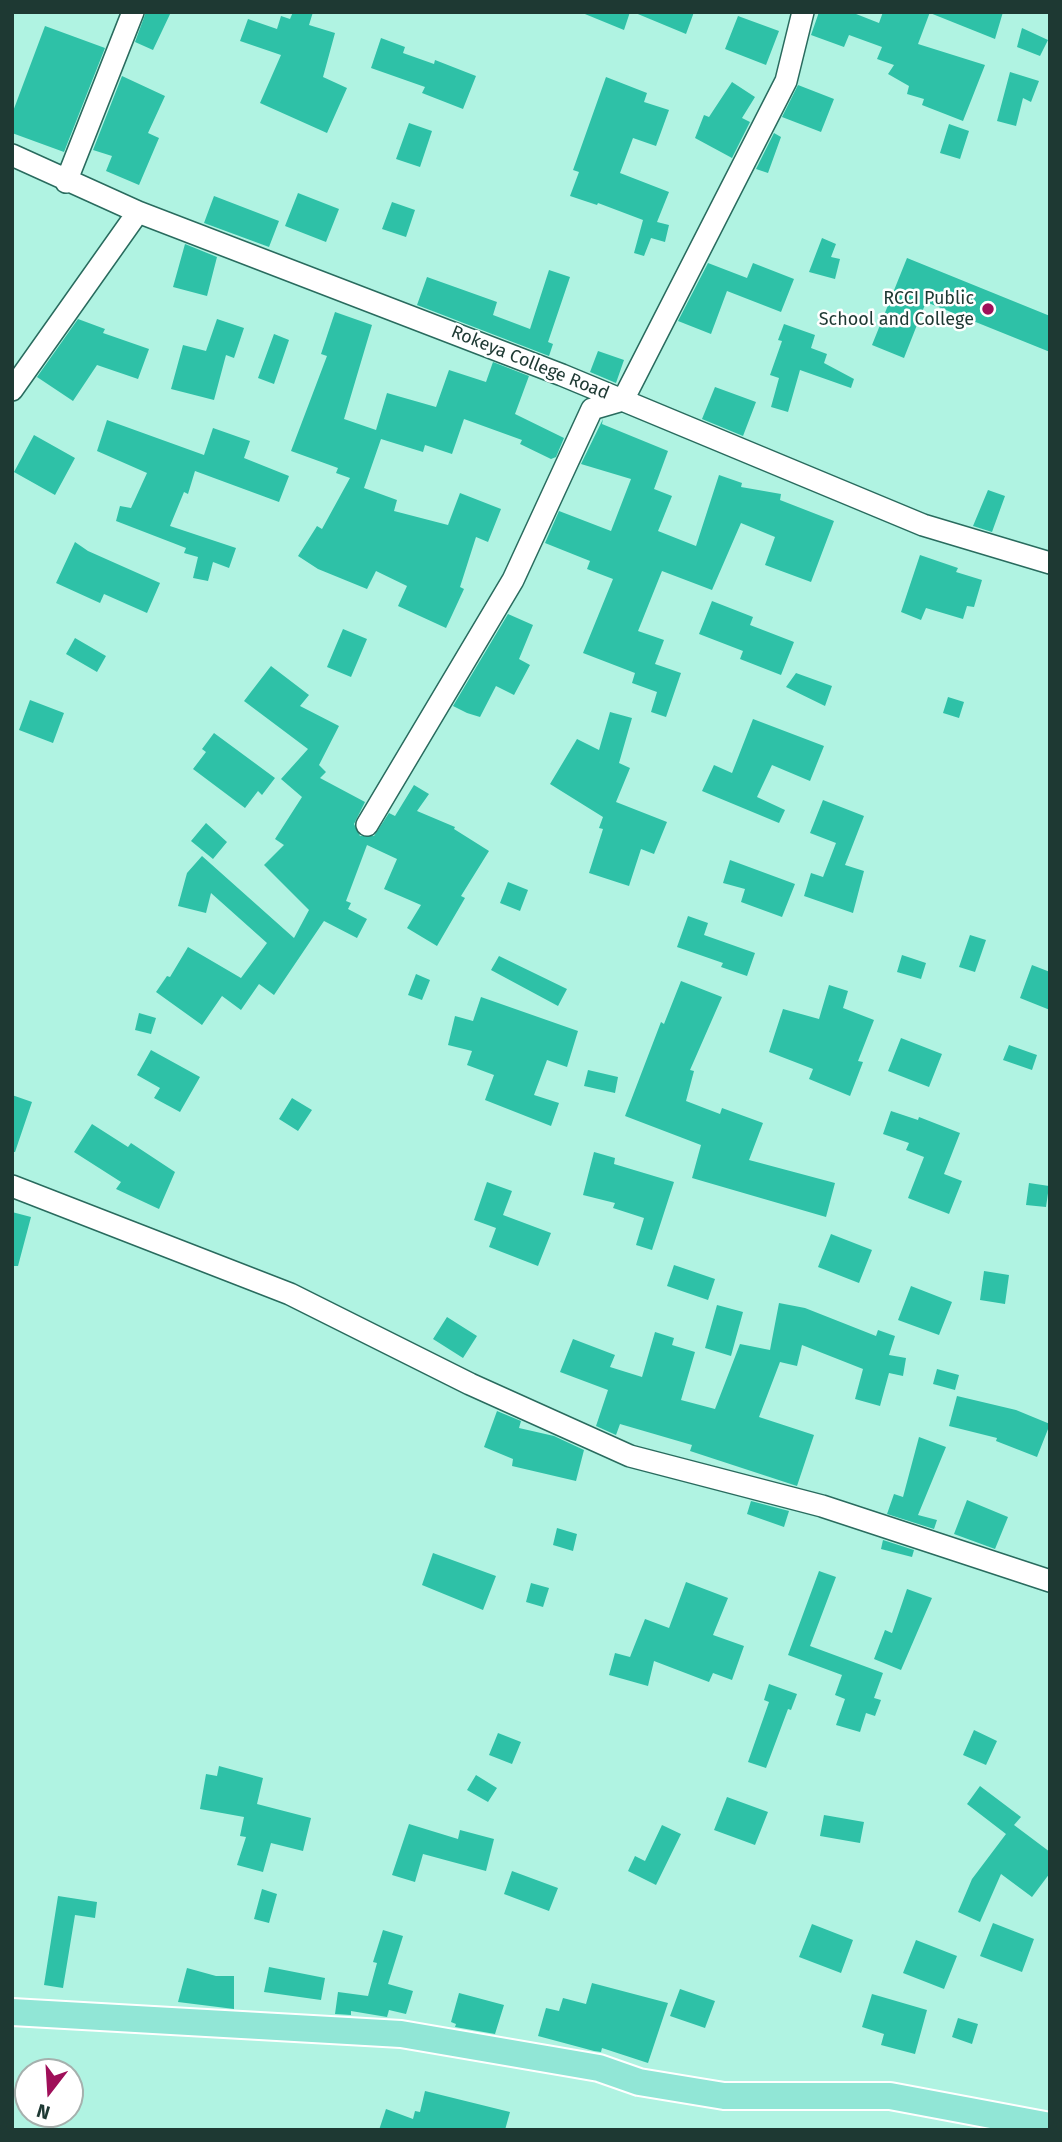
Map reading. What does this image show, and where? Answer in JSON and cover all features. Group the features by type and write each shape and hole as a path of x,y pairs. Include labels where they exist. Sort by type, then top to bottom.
{"main road":[{"path":"12,2012 401,2034 598,2068 639,2082 723,2096 890,2096 1050,2126"}],"street":[{"path":"66,182 133,12"},
{"path":"367,825 513,580 592,409 623,400 786,81 803,12"},
{"name":"Rokeya College Road","path":"12,155 66,182 138,212 623,400 923,525 1050,564"},
{"path":"12,390 138,212"},
{"path":"12,1186 290,1294 470,1384 630,1456 822,1506 1050,1581"}],"building":[{"path":"146,12 171,12 153,50 135,42"},
{"path":"293,12 313,12 309,25 335,33 323,77 347,88 327,133 260,103 281,55 240,41 248,19 277,29 281,16 290,19"},
{"path":"580,12 630,12 624,30"},
{"path":"633,12 694,12 686,34"},
{"path":"819,12 851,12 879,23 883,12 930,12 918,44 985,65 963,121 922,105 924,99 907,94 909,86 888,74 894,65 877,59 882,47 849,35 844,47 811,35"},
{"path":"930,12 1003,12 995,39 930,13"},
{"path":"738,16 779,31 766,65 725,49"},
{"path":"45,26 105,48 64,152 12,133 12,114"},
{"path":"1022,28 1048,40 1040,56 1017,47"},
{"path":"381,38 405,47 403,53 434,64 435,60 476,76 463,109 422,93 425,87 371,68"},
{"path":"1010,72 1039,81 1031,102 1023,98 1016,126 997,121"},
{"path":"122,76 165,96 148,133 159,138 139,185 106,171 112,156 93,150"},
{"path":"606,77 647,93 644,102 669,110 656,146 633,138 620,173 669,192 657,222 669,225 665,242 651,238 644,256 634,253 643,220 570,196 579,172 573,170"},
{"path":"732,82 755,97 742,118 750,122 732,158 695,138 704,115 709,117"},
{"path":"798,85 834,99 821,132 782,117"},
{"path":"409,123 432,131 420,167 396,159"},
{"path":"949,124 969,131 960,159 940,153"},
{"path":"774,133 781,137 768,173 756,169"},
{"path":"298,193 339,209 326,242 285,226"},
{"path":"214,196 279,221 269,247 204,223"},
{"path":"392,202 415,210 406,237 382,229"},
{"path":"822,238 836,244 831,257 840,259 835,279 809,272"},
{"path":"185,244 217,257 207,296 173,287"},
{"name":"RCCI Public School and College","path":"907,258 1050,316 1050,352 926,302 904,358 872,345"},
{"path":"708,263 747,278 753,263 794,279 781,312 727,291 711,334 678,321"},
{"path":"549,270 570,277 548,342 553,344 549,356 417,305 427,277 497,302 493,315 530,329"},
{"path":"335,312 372,325 344,419 376,430 387,393 436,407 449,370 486,382 493,362 529,376 515,414 564,438 556,457 551,459 520,444 522,440 464,419 452,454 425,445 423,452 381,439 364,488 397,500 394,511 448,525 460,493 501,509 488,542 476,537 460,587 464,589 446,628 398,606 407,586 376,571 367,589 318,569 298,556 317,526 322,529 350,478 336,473 338,468 291,451 327,356 321,354"},
{"path":"78,319 105,329 103,333 149,349 138,379 97,365 73,401 37,377"},
{"path":"217,319 244,328 234,358 226,355 214,400 171,389 183,345 206,351"},
{"path":"784,324 815,335 811,348 827,354 824,363 854,379 851,388 800,370 788,412 771,407 779,378 770,375 782,341 778,340"},
{"path":"274,334 289,340 274,384 258,378"},
{"path":"598,351 624,360 616,383 590,372"},
{"path":"715,387 756,402 743,436 702,419"},
{"path":"603,419 602,424 668,451 654,489 672,496 658,531 696,546 719,475 742,483 741,487 781,494 780,500 834,521 811,582 765,565 775,537 741,523 712,590 662,571 638,631 664,640 655,664 681,673 666,717 651,712 657,692 632,683 635,673 583,653 613,579 587,569 590,561 545,543 559,511 611,531 631,479 581,464"},
{"path":"107,420 204,455 213,428 250,441 244,458 289,476 279,502 195,471 188,494 184,492 170,526 236,548 229,568 213,562 208,581 193,578 198,557 184,553 186,548 116,521 120,506 131,508 147,473 97,451"},
{"path":"34,435 75,458 55,495 14,472"},
{"path":"988,490 1005,496 992,532 973,526"},
{"path":"75,542 88,551 160,583 147,613 104,594 100,603 56,583"},
{"path":"920,555 958,568 956,572 982,580 974,607 967,606 963,619 926,608 921,620 901,612"},
{"path":"712,601 753,617 750,625 794,642 781,675 740,659 743,651 699,634"},
{"path":"508,614 533,625 519,659 530,665 514,695 496,686 480,717 453,706"},
{"path":"343,629 367,639 351,677 327,667"},
{"path":"75,638 106,656 97,672 66,654"},
{"path":"271,666 309,695 300,706 339,726 319,765 326,772 320,778 365,802 354,824 360,836 374,836 389,813 395,816 414,785 429,794 417,811 455,827 454,829 489,851 461,896 465,898 437,946 407,928 421,905 384,889 397,859 367,845 346,901 351,903 348,909 367,919 357,938 324,921 274,995 259,984 241,1010 222,996 202,1025 156,992 167,976 170,977 188,947 241,978 267,943 211,893 206,913 178,906 187,873 202,856 294,938 309,910 264,865 284,845 275,839 302,797 281,779 308,749 244,701"},
{"path":"796,673 832,686 825,706 786,687"},
{"path":"948,697 964,702 959,718 943,713"},
{"path":"30,700 64,713 53,743 19,730"},
{"path":"610,712 632,718 619,763 630,768 616,802 667,822 654,854 641,849 629,886 589,873 603,829 599,828 603,817 550,784 577,739 599,750"},
{"path":"753,719 824,746 810,781 772,765 757,797 785,810 779,823 702,791 714,765 732,773"},
{"path":"214,733 275,778 262,795 258,791 245,808 193,769 206,752 202,749"},
{"path":"823,800 864,816 845,865 864,871 853,913 804,896 811,873 823,877 836,843 810,833"},
{"path":"206,823 227,842 213,859 191,841"},
{"path":"730,860 795,884 782,917 741,902 745,889 723,883"},
{"path":"508,882 528,890 520,911 500,903"},
{"path":"688,916 708,923 704,935 755,953 747,976 721,967 723,963 677,947"},
{"path":"970,935 986,940 975,972 959,967"},
{"path":"902,955 926,963 921,979 897,972"},
{"path":"499,956 567,989 558,1006 491,970"},
{"path":"1032,965 1050,972 1050,1010 1020,998"},
{"path":"416,974 430,980 422,1000 408,995"},
{"path":"681,981 722,997 690,1070 694,1071 686,1101 720,1114 722,1108 763,1123 749,1160 835,1183 826,1217 692,1178 701,1145 625,1116 661,1022 664,1024"},
{"path":"829,985 848,991 843,1008 874,1020 858,1061 863,1062 850,1096 809,1079 813,1069 769,1052 783,1009 819,1019"},
{"path":"481,997 578,1031 567,1067 547,1060 534,1095 559,1103 551,1126 485,1100 494,1075 467,1065 472,1051 448,1045 455,1016 473,1021"},
{"path":"139,1013 156,1018 151,1034 135,1030"},
{"path":"901,1038 942,1054 929,1087 888,1071"},
{"path":"1009,1045 1037,1055 1032,1070 1003,1060"},
{"path":"151,1050 200,1077 180,1112 154,1098 160,1088 137,1075"},
{"path":"588,1070 618,1077 615,1093 584,1086"},
{"path":"12,1095 32,1102 15,1152 12,1152"},
{"path":"292,1098 312,1110 298,1131 279,1119"},
{"path":"891,1111 918,1120 919,1117 960,1133 944,1174 962,1181 949,1214 908,1198 924,1157 906,1150 909,1143 883,1134"},
{"path":"92,1124 128,1147 131,1143 175,1172 159,1209 116,1189 121,1182 74,1152"},
{"path":"594,1152 615,1158 614,1164 674,1182 652,1250 636,1245 644,1218 613,1208 615,1203 583,1195"},
{"path":"487,1182 512,1191 503,1215 551,1233 538,1266 489,1247 496,1228 474,1220"},
{"path":"1029,1183 1049,1186 1046,1207 1026,1205"},
{"path":"12,1212 31,1217 18,1266 12,1266"},
{"path":"831,1234 872,1250 859,1283 818,1267"},
{"path":"674,1265 715,1279 708,1300 667,1286"},
{"path":"984,1271 1009,1275 1005,1304 980,1300"},
{"path":"911,1286 952,1302 939,1335 898,1320"},
{"path":"779,1303 805,1308 876,1336 878,1330 895,1336 889,1355 906,1358 903,1376 889,1373 880,1406 855,1399 863,1369 802,1345 797,1366 780,1362 759,1417 814,1435 797,1486 690,1451 692,1445 620,1424 616,1435 596,1426 608,1390 560,1372 573,1339 615,1355 610,1367 642,1377 655,1332 674,1338 672,1345 695,1352 681,1400 715,1409 740,1344 770,1350"},
{"path":"717,1305 743,1312 731,1356 705,1348"},
{"path":"447,1317 477,1336 463,1358 433,1339"},
{"path":"937,1369 959,1375 955,1390 933,1384"},
{"path":"957,1396 1016,1410 1050,1424 1037,1457 996,1441 997,1438 949,1426"},
{"path":"497,1411 521,1421 519,1428 554,1436 584,1450 576,1481 512,1466 513,1459 484,1447"},
{"path":"919,1437 946,1447 918,1515 937,1520 934,1529 887,1514 894,1494 903,1497"},
{"path":"967,1500 1008,1517 995,1549 954,1534"},
{"path":"751,1501 789,1511 784,1527 747,1514"},
{"path":"557,1528 577,1534 573,1551 553,1545"},
{"path":"883,1540 914,1550 912,1557 881,1549"},
{"path":"433,1553 496,1576 483,1610 422,1585"},
{"path":"819,1571 836,1577 810,1646 883,1673 874,1698 881,1700 875,1716 866,1713 860,1732 836,1725 845,1699 835,1695 842,1675 788,1655"},
{"path":"686,1582 728,1598 713,1635 744,1646 732,1680 713,1673 709,1682 654,1661 648,1686 609,1675 615,1653 630,1657 645,1619 669,1628"},
{"path":"531,1583 549,1588 543,1607 526,1602"},
{"path":"907,1589 932,1598 901,1670 874,1659 885,1630 892,1633"},
{"path":"769,1684 797,1694 791,1710 788,1709 766,1768 748,1762 769,1702 764,1700"},
{"path":"974,1730 997,1741 986,1765 963,1755"},
{"path":"498,1733 521,1742 512,1764 489,1755"},
{"path":"219,1766 263,1778 257,1804 311,1818 303,1851 271,1843 263,1872 237,1865 246,1837 240,1836 244,1817 200,1809 206,1774 217,1776"},
{"path":"476,1775 497,1788 488,1802 467,1790"},
{"path":"980,1786 1021,1817 1014,1825 1050,1852 1050,1873 1032,1897 1001,1874 980,1922 958,1912 972,1879 1006,1834 967,1804"},
{"path":"727,1797 768,1812 755,1845 714,1830"},
{"path":"824,1815 864,1822 860,1843 820,1836"},
{"path":"409,1824 458,1839 460,1830 494,1839 486,1871 423,1854 415,1882 392,1875"},
{"path":"662,1825 681,1834 656,1885 628,1871 635,1856 645,1861"},
{"path":"512,1871 558,1888 549,1911 504,1894"},
{"path":"262,1889 277,1894 269,1923 254,1919"},
{"path":"58,1896 97,1902 95,1918 75,1915 63,1988 44,1985"},
{"path":"993,1923 1034,1939 1022,1972 980,1956"},
{"path":"812,1924 853,1940 841,1973 799,1957"},
{"path":"383,1930 403,1936 388,1984 413,1991 406,2014 389,2010 387,2017 351,2011 351,2015 335,2014 338,1992 368,1996 377,1963 373,1962"},
{"path":"916,1940 957,1956 944,1989 903,1973"},
{"path":"269,1967 325,1978 321,2000 264,1992"},
{"path":"187,1968 216,1976 234,1976 234,2009 178,2002"},
{"path":"592,1983 668,2003 648,2063 602,2048 601,2052 594,2051 538,2036 546,2008 559,2011 563,1998 586,2004"},
{"path":"680,1989 715,2001 705,2028 670,2016"},
{"path":"459,1993 504,2005 495,2034 455,2027 456,2024 451,2022"},
{"path":"872,1994 927,2010 915,2054 881,2045 884,2034 862,2027"},
{"path":"958,2018 978,2024 972,2044 952,2037"},
{"path":"425,2091 510,2112 505,2130 379,2130 386,2109 413,2119 415,2111 420,2112"}],"place":[{"name":"RCCI Public School and College","path":"988,309"}]}
